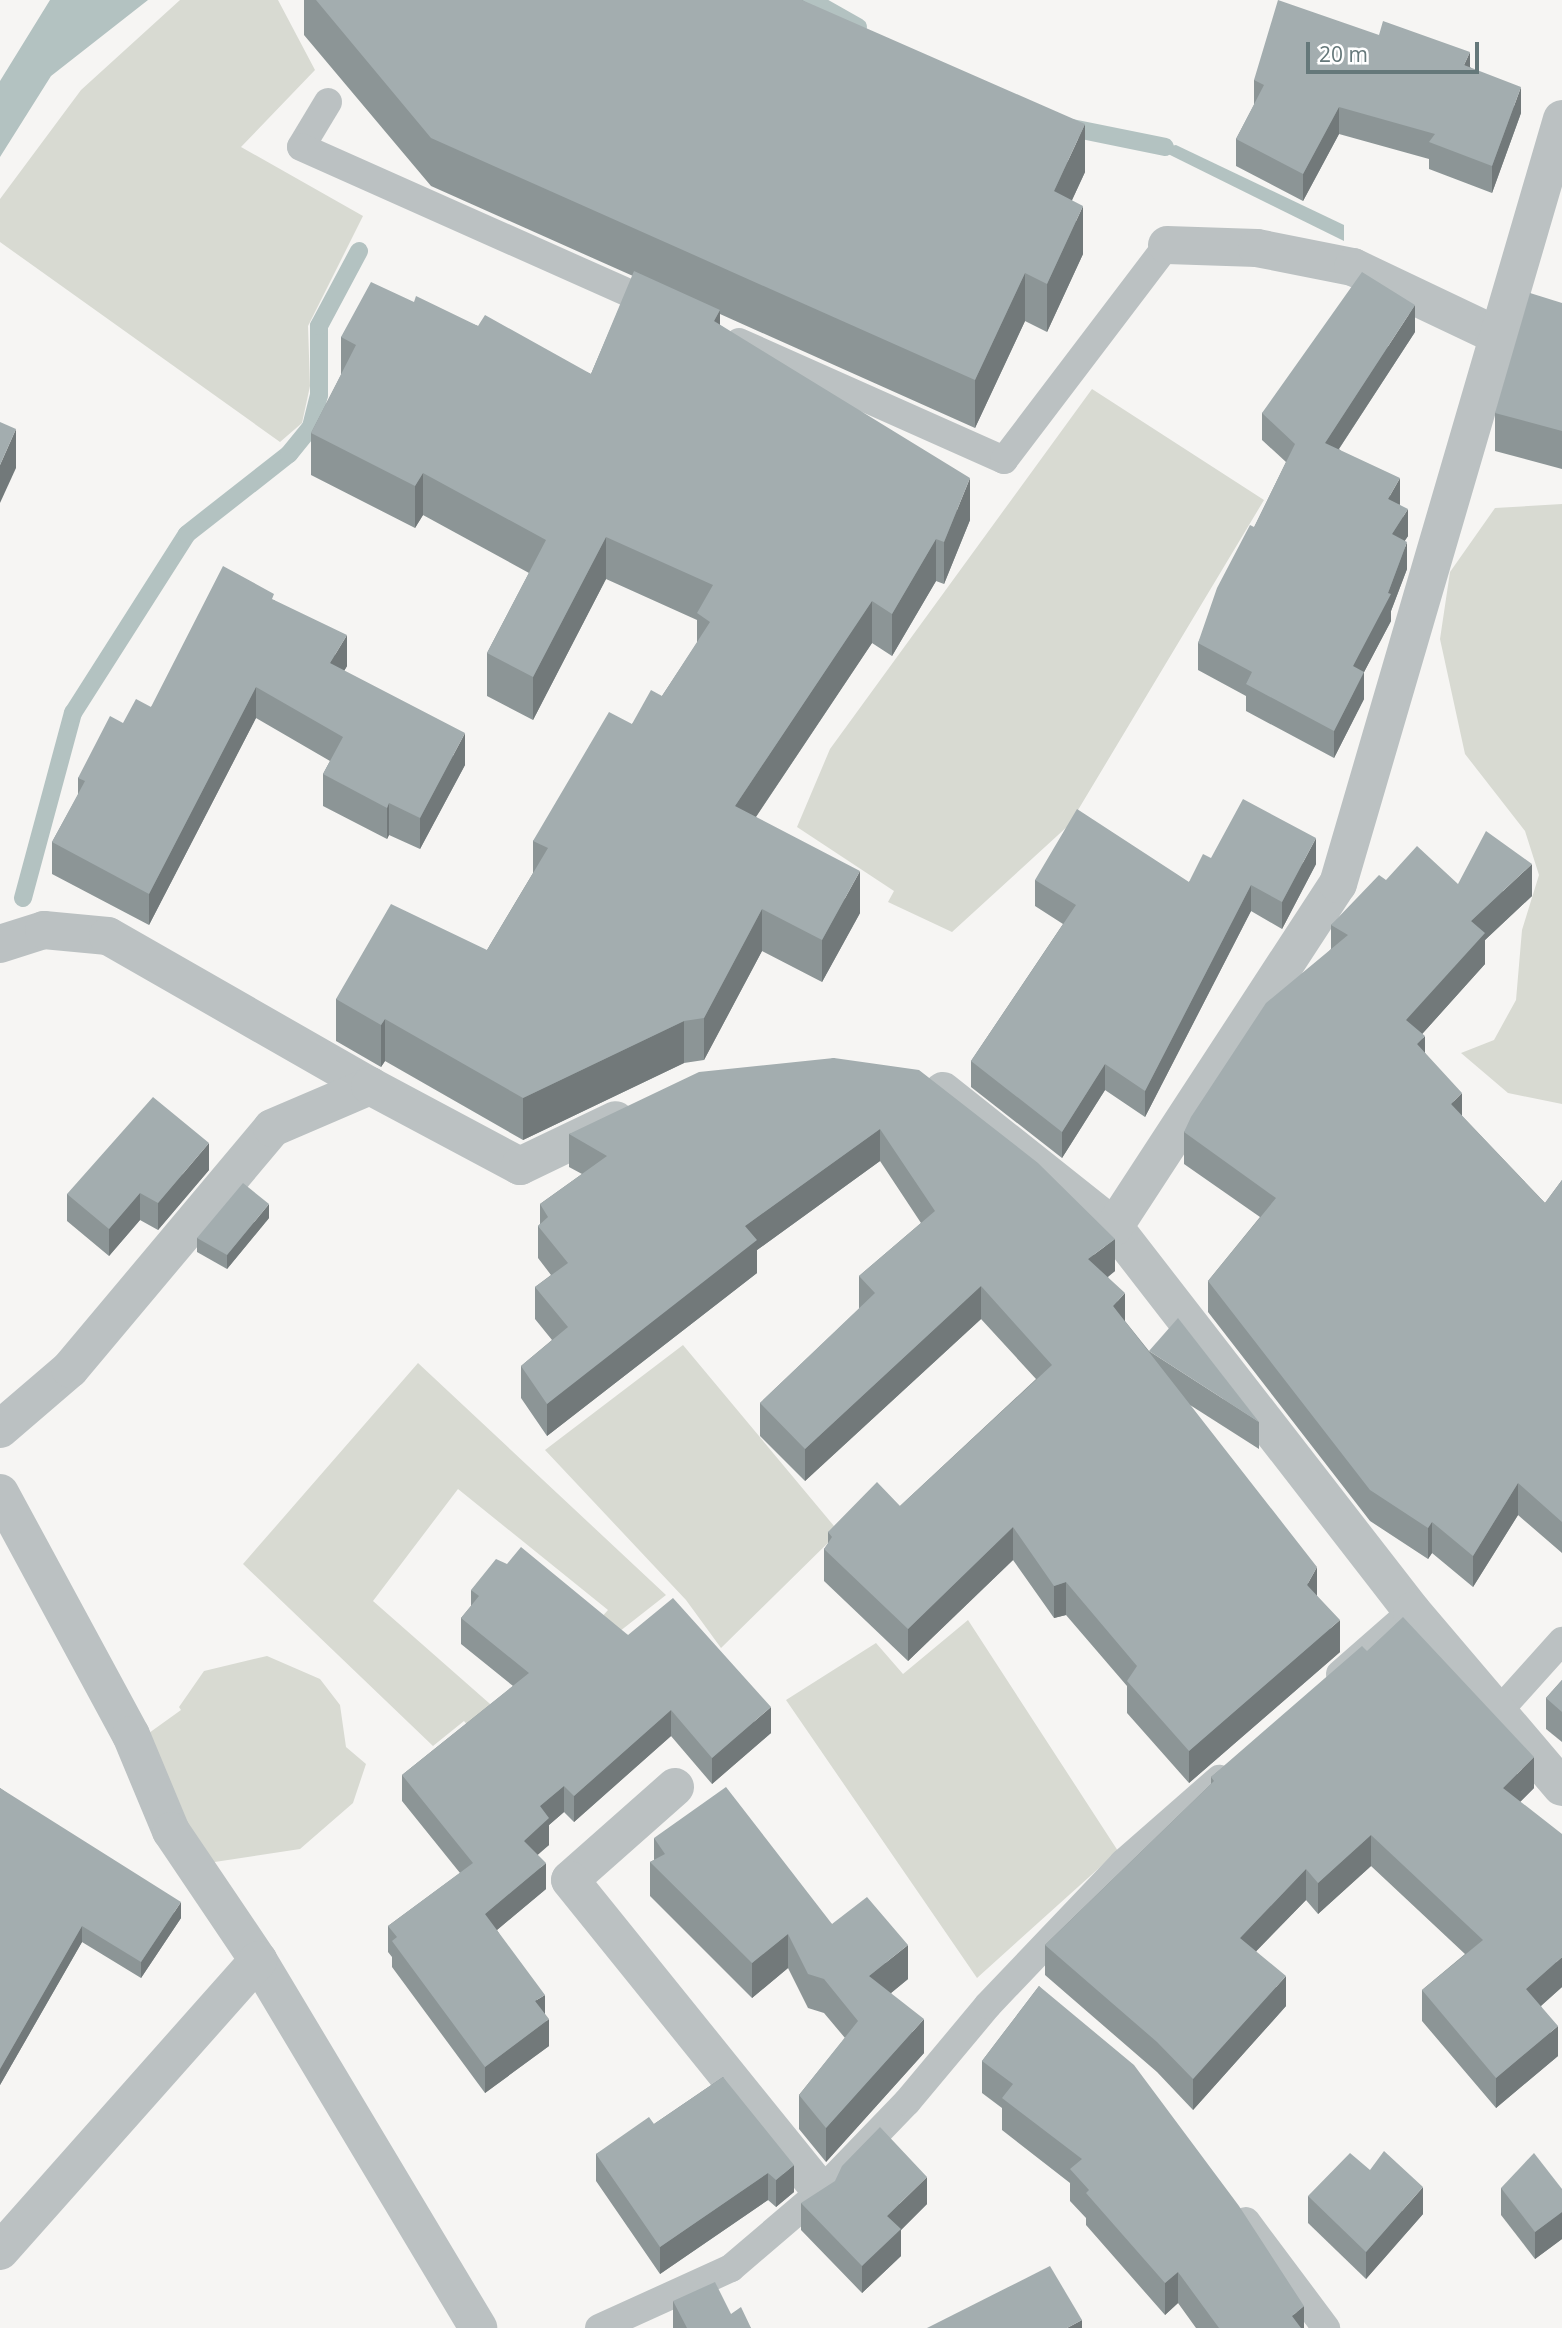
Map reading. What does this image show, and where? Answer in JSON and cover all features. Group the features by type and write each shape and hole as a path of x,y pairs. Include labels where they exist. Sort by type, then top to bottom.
{"street":[{"path":"1114,1227 1338,884 1562,119"},
{"path":"1167,245 1257,248 1353,267 1498,336"},
{"path":"0,944 44,930 108,936 370,1086 520,1166 644,1107"},
{"path":"915,1079 928,1081 988,1123 1114,1227 1412,1611 1562,1787"},
{"path":"0,1429 70,1369 272,1128 370,1086"},
{"path":"0,1493 131,1735 171,1832 258,1960 478,2328"},
{"path":"675,1787 570,1880 821,2191"},
{"path":"0,2251 258,1960"}],"lane":[{"path":"328,102 301,147 685,318"},
{"path":"710,329 1004,460 1167,245"},
{"path":"1319,1692 1412,1611"},
{"path":"1498,1712 1562,1641"},
{"path":"599,2328 731,2268 821,2191 1025,1984 1123,1863 1237,1764"},
{"path":"1227,2195 1326,2328"}],"shaded area":[{"path":"50,0 148,0 51,76 0,157 0,81"},
{"path":"180,0 278,0 315,70 241,147 363,216 308,326 310,386 302,423 280,442 0,242 0,199 81,90"},
{"path":"1176,145 1344,225 1344,241 1164,152 1165,147"},
{"path":"1092,389 1264,500 1069,825 952,932 888,902 894,891 797,827 830,749"},
{"path":"1562,504 1562,1104 1508,1093 1461,1053 1494,1040 1516,1000 1522,930 1539,875 1525,831 1465,754 1440,639 1450,572 1495,508"},
{"path":"683,1345 839,1532 721,1648 686,1600 545,1450"},
{"path":"418,1363 666,1595 513,1715 608,1610 458,1489 373,1601 506,1718 480,1740 464,1721 433,1746 243,1564"},
{"path":"968,1620 1118,1851 977,1978 786,1700 876,1643 903,1674"},
{"path":"267,1656 320,1679 340,1705 346,1747 366,1764 353,1803 300,1849 208,1863 142,1738 181,1710 179,1707 204,1671"}],"building":[{"path":"316,0 802,0 1085,124 1054,191 1083,206 1047,284 1025,273 975,380 431,138"},
{"path":"1278,0 1379,35 1383,21 1470,52 1464,65 1521,87 1492,166 1429,142 1435,134 1339,107 1303,174 1236,139 1264,85 1254,80"},
{"path":"634,271 720,310 714,321 970,478 944,542 936,539 892,614 872,601 735,806 860,871 822,940 762,909 704,1018 684,1021 523,1098 385,1019 381,1025 336,999 391,904 487,950 548,848 533,841 609,712 632,724 651,690 662,696 710,622 697,613 713,585 606,537 533,677 487,653 546,540 423,473 415,486 311,433 356,345 341,337 371,282 414,302 416,296 478,326 485,315 591,374"},
{"path":"1362,272 1415,305 1325,443 1400,478 1388,499 1408,509 1392,534 1407,542 1388,593 1391,594 1353,666 1364,672 1334,731 1246,684 1252,672 1198,643 1217,588 1250,525 1254,527 1295,444 1262,413"},
{"path":"1530,293 1562,303 1562,431 1495,413"},
{"path":"0,422 16,429 0,465"},
{"path":"223,566 274,594 272,599 347,635 330,663 465,733 420,818 389,803 387,808 323,774 343,737 256,687 149,894 52,842 85,781 78,778 110,716 123,723 136,699 151,707"},
{"path":"1243,799 1316,838 1282,902 1251,885 1145,1091 1105,1064 1062,1132 971,1061 1076,905 1035,880 1077,809 1189,882 1203,854 1211,858"},
{"path":"1486,831 1532,864 1471,921 1485,933 1406,1020 1425,1036 1417,1044 1462,1093 1451,1104 1545,1203 1562,1180 1562,1522 1518,1483 1473,1556 1432,1522 1428,1528 1370,1490 1208,1281 1276,1198 1184,1132 1191,1117 1266,1003 1348,935 1331,925 1379,875 1386,880 1417,846 1458,884"},
{"path":"834,1058 919,1070 1038,1163 1115,1239 1088,1259 1125,1293 1113,1306 1317,1567 1307,1585 1340,1620 1189,1751 1127,1681 1137,1666 1066,1582 1054,1586 1013,1527 908,1629 824,1549 832,1537 828,1532 877,1482 900,1506 1052,1365 981,1286 805,1449 760,1403 875,1293 859,1276 935,1211 880,1129 745,1226 757,1240 547,1404 521,1366 568,1327 535,1287 568,1263 538,1226 548,1217 540,1204 607,1156 569,1134 699,1072"},
{"path":"153,1097 209,1143 158,1203 140,1193 109,1229 67,1194"},
{"path":"243,1183 269,1204 227,1255 197,1238"},
{"path":"1178,1318 1259,1422 1149,1351"},
{"path":"521,1547 628,1635 673,1598 771,1707 712,1758 671,1710 574,1796 564,1786 540,1806 549,1818 524,1841 546,1863 485,1914 545,1995 535,2001 549,2019 485,2067 392,1941 397,1937 388,1926 473,1863 402,1775 529,1673 461,1618 479,1596 471,1590 496,1559 507,1564"},
{"path":"1403,1617 1534,1757 1503,1788 1562,1834 1562,1957 1526,1989 1558,2026 1496,2078 1422,1990 1483,1940 1371,1835 1318,1883 1306,1869 1240,1938 1286,1976 1193,2079 1157,2042 1045,1945 1214,1781 1211,1777 1362,1646 1367,1651"},
{"path":"1562,1680 1562,1712 1546,1698"},
{"path":"726,1787 832,1924 867,1897 908,1945 869,1976 924,2019 826,2128 799,2095 858,2021 824,1979 808,1974 788,1934 752,1963 650,1862 665,1854 654,1838"},
{"path":"0,1788 181,1902 141,1962 82,1926 0,2069"},
{"path":"1039,1986 1134,2065 1239,2206 1304,2306 1292,2316 1301,2328 1219,2328 1178,2272 1165,2283 1086,2193 1089,2190 1070,2169 1082,2159 1002,2098 1013,2084 982,2061"},
{"path":"723,2077 794,2165 776,2180 768,2173 660,2247 596,2154 649,2117 654,2124"},
{"path":"880,2127 927,2177 887,2216 901,2229 862,2266 801,2203 835,2181 842,2166"},
{"path":"1384,2151 1423,2187 1366,2252 1308,2196 1350,2153 1370,2170"},
{"path":"1534,2153 1562,2189 1562,2212 1535,2232 1501,2188"},
{"path":"1050,2266 1082,2320 1067,2328 927,2328"},
{"path":"715,2282 731,2314 741,2307 751,2328 687,2328 673,2301"}],"waterway":[{"path":"810,0 858,27"},
{"path":"1062,126 1165,147"},
{"path":"23,898 73,713 187,534 289,454 311,427 319,395 319,326 359,251"}]}
